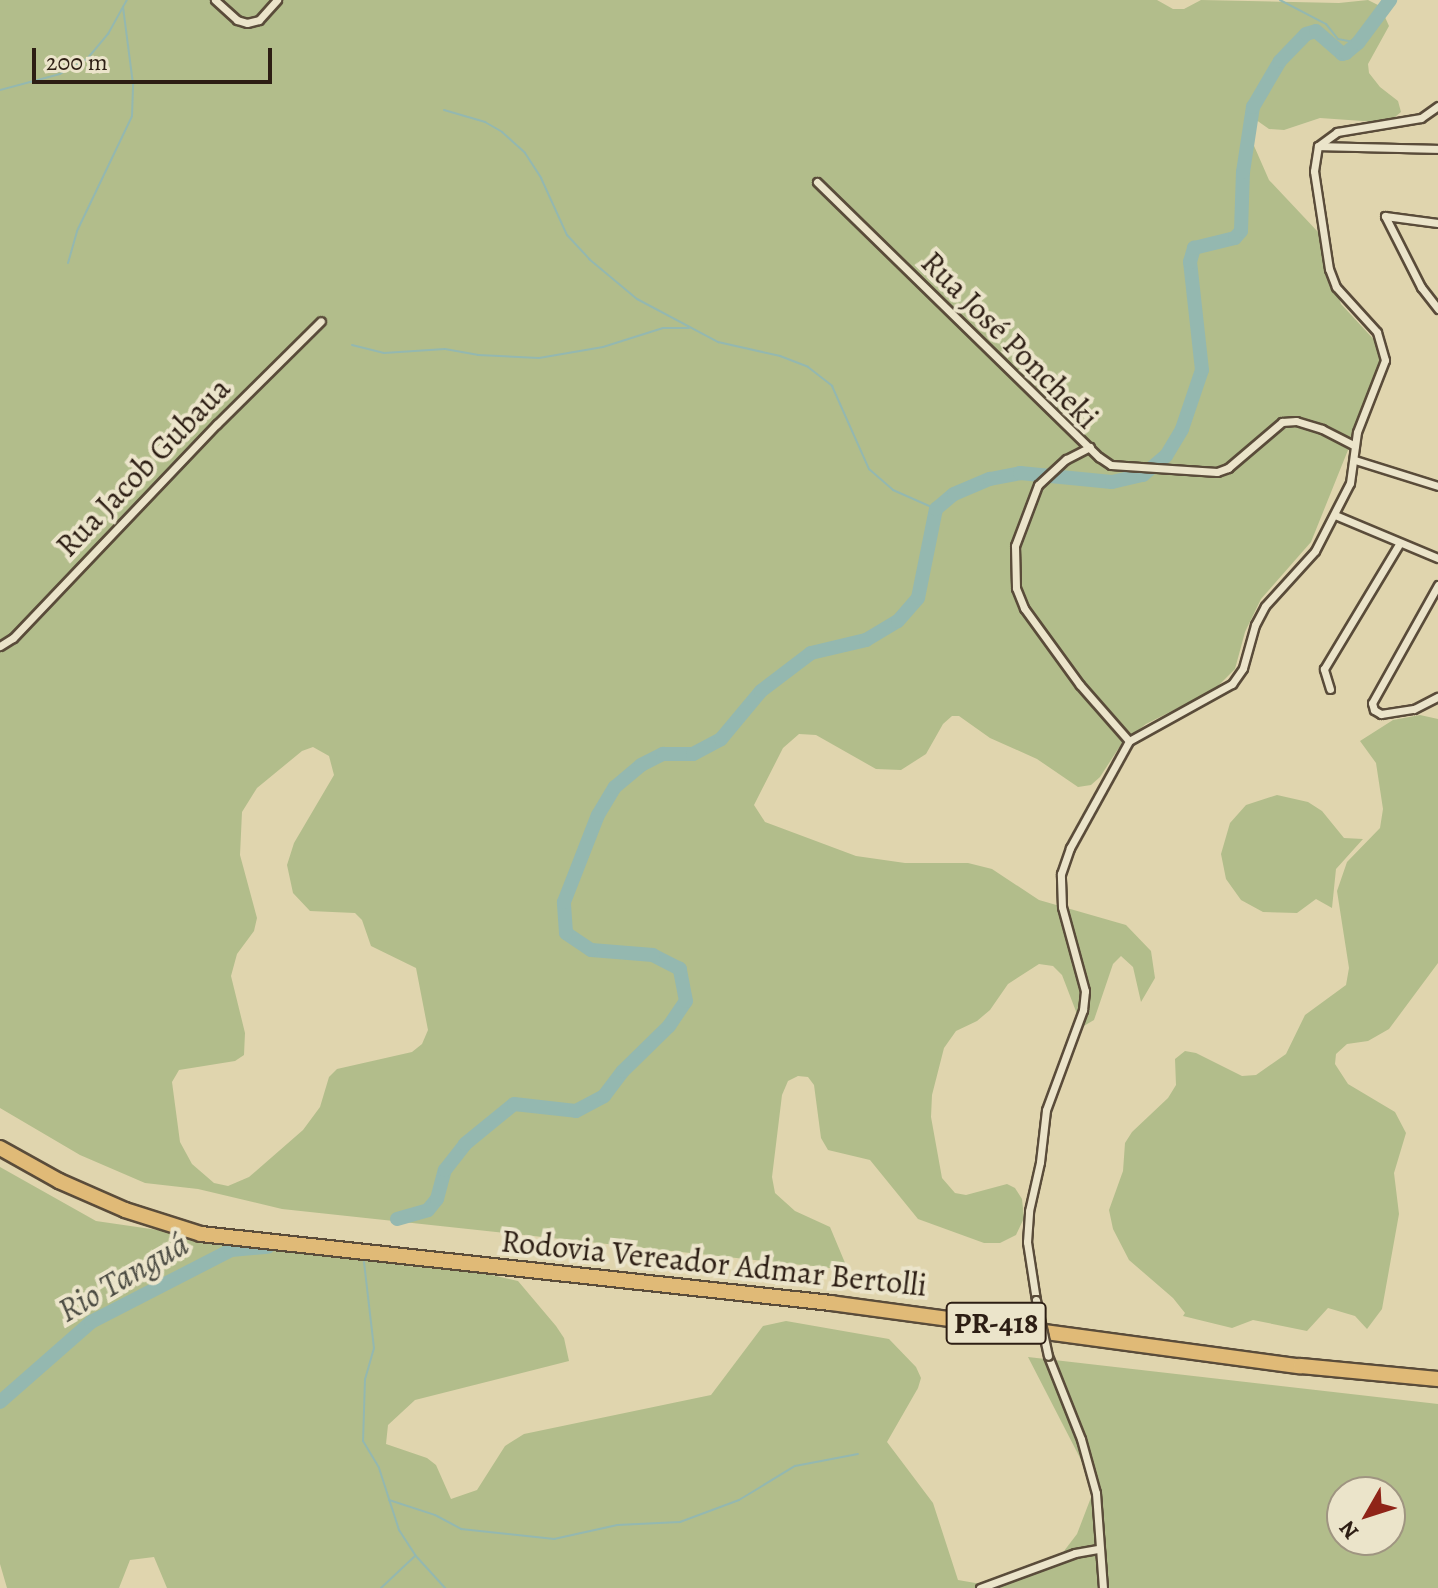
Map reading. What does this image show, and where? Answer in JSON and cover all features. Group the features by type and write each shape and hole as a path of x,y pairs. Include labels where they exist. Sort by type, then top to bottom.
{"highway":[{"name":"Rodovia Vereador Admar Bertolli","path":"0,1148 59,1181 125,1210 201,1234 831,1303 1300,1366 1438,1379"}],"street":[{"path":"215,0 237,20 247,23 259,20 277,0"},
{"path":"1103,1588 1096,1493 1081,1439 1048,1356 1027,1242 1029,1211 1040,1162 1046,1110 1083,1010 1085,991 1062,907 1061,874 1070,848 1129,741 1232,684 1243,668 1255,625 1265,606 1315,551 1350,483 1355,446 1382,369 1384,352 1377,332 1336,287 1329,269 1314,171 1318,146 1337,132 1421,118 1438,106"},
{"path":"1318,146 1438,149"},
{"name":"Rua José Poncheki","path":"817,182 1090,447 1066,459 1038,485 1015,546 1016,588 1024,608 1080,685 1129,741"},
{"path":"1438,223 1385,216 1421,287 1438,309"},
{"name":"Rua Jacob Gubaua","path":"0,646 13,638 154,488 321,321"},
{"path":"1090,447 1111,465 1121,467 1217,472 1228,468 1271,428 1296,421 1322,429 1355,446"},
{"path":"1355,460 1438,486"},
{"path":"1335,515 1438,558"},
{"path":"1330,689 1324,669 1399,544"},
{"path":"1438,585 1372,703 1374,710 1381,714 1414,709 1438,697"},
{"path":"980,1588 1050,1562 1098,1549"}],"green space":[{"path":"0,0 1157,0 1173,9 1184,9 1201,0 1339,3 1368,0 1380,6 1389,26 1368,64 1369,73 1380,87 1398,101 1401,112 1377,122 1320,118 1284,130 1269,129 1247,116 1244,123 1269,180 1318,232 1341,304 1379,345 1382,356 1377,378 1311,542 1261,599 1245,632 1235,669 1214,690 1146,724 1122,743 1100,777 1091,785 1078,787 1037,759 990,738 959,716 952,716 943,724 926,754 901,770 876,769 816,735 799,734 783,748 754,805 765,822 856,856 905,863 968,863 992,869 1039,900 1126,925 1151,951 1155,978 1141,1002 1133,967 1121,956 1113,964 1094,1020 1082,1027 1062,975 1053,966 1039,964 1008,984 990,1010 977,1021 956,1031 944,1048 932,1095 931,1117 942,1178 955,1193 966,1195 1007,1184 1015,1188 1022,1199 1024,1218 1016,1235 1000,1243 984,1243 918,1219 870,1160 828,1150 821,1138 814,1085 808,1077 798,1076 788,1081 782,1095 772,1177 775,1193 795,1211 830,1227 848,1270 282,1209 198,1189 145,1183 80,1155 0,1108","holes":["313,747 329,756 334,775 294,843 287,865 293,893 310,911 355,913 362,920 371,946 416,968 428,1030 422,1044 412,1052 337,1069 329,1077 320,1107 303,1130 249,1177 228,1186 214,1183 192,1164 180,1142 172,1082 179,1070 235,1061 244,1055 245,1033 231,976 237,954 254,931 257,918 240,855 242,812 257,788 302,751"]},
{"path":"1420,715 1438,719 1438,963 1389,1029 1368,1041 1347,1044 1336,1054 1335,1064 1348,1084 1395,1112 1406,1133 1394,1173 1399,1214 1382,1309 1367,1329 1355,1316 1328,1308 1307,1331 1253,1320 1232,1328 1183,1316 1185,1313 1173,1298 1129,1260 1113,1229 1109,1210 1123,1171 1125,1143 1132,1132 1168,1098 1176,1085 1175,1059 1185,1051 1196,1053 1242,1076 1256,1075 1286,1054 1305,1015 1346,985 1349,968 1337,891 1347,862 1380,828 1383,809 1376,763 1360,741 1393,720"},
{"path":"1277,795 1308,802 1322,811 1344,838 1363,839 1336,869 1332,908 1316,899 1297,913 1263,912 1241,900 1226,879 1221,854 1230,823 1246,805"},
{"path":"0,1167 96,1221 407,1266 483,1273 518,1281 564,1338 569,1361 415,1400 388,1425 386,1444 427,1458 436,1465 451,1499 477,1490 505,1446 524,1434 711,1395 763,1326 786,1321 889,1339 916,1367 921,1378 918,1388 887,1442 933,1503 958,1580 987,1585 1061,1555 1077,1534 1095,1487 1028,1357 1438,1404 1438,1588 167,1588 154,1557 130,1560 119,1588 7,1588 0,1564"}],"waterway":[{"path":"0,90 60,74 87,59 108,34 127,0"},
{"path":"1280,0 1326,24 1338,39 1358,43"},
{"name":"Rio Tanguá","path":"397,1219 428,1210 437,1199 445,1170 465,1144 514,1104 576,1111 604,1096 623,1071 669,1026 686,1001 680,969 653,955 591,950 566,933 564,902 598,815 615,787 641,765 663,754 693,754 721,739 761,691 811,653 866,640 898,621 918,598 936,509 954,494 990,479 1020,473 1112,482 1143,475 1166,456 1182,429 1202,370 1190,262 1194,248 1235,238 1241,231 1243,172 1253,107 1280,61 1306,34 1316,31 1342,54 1346,53 1358,43 1390,0"},
{"path":"68,263 77,231 132,116 133,84 123,7"},
{"path":"444,110 485,122 502,132 525,153 541,178 567,235 589,259 637,299 718,342 780,356 808,367 832,386 869,469 893,490 936,509"},
{"path":"352,345 384,353 445,349 478,355 539,358 603,347 663,328 689,328"},
{"name":"Rio Tanguá","path":"0,1402 91,1322 231,1250 268,1247"},
{"path":"364,1262 374,1348 365,1379 363,1441 379,1468 399,1530 415,1555 445,1588"},
{"path":"389,1500 435,1515 461,1529 554,1539 617,1525 680,1522 739,1500 795,1466 858,1454"},
{"path":"381,1588 415,1556"}]}
